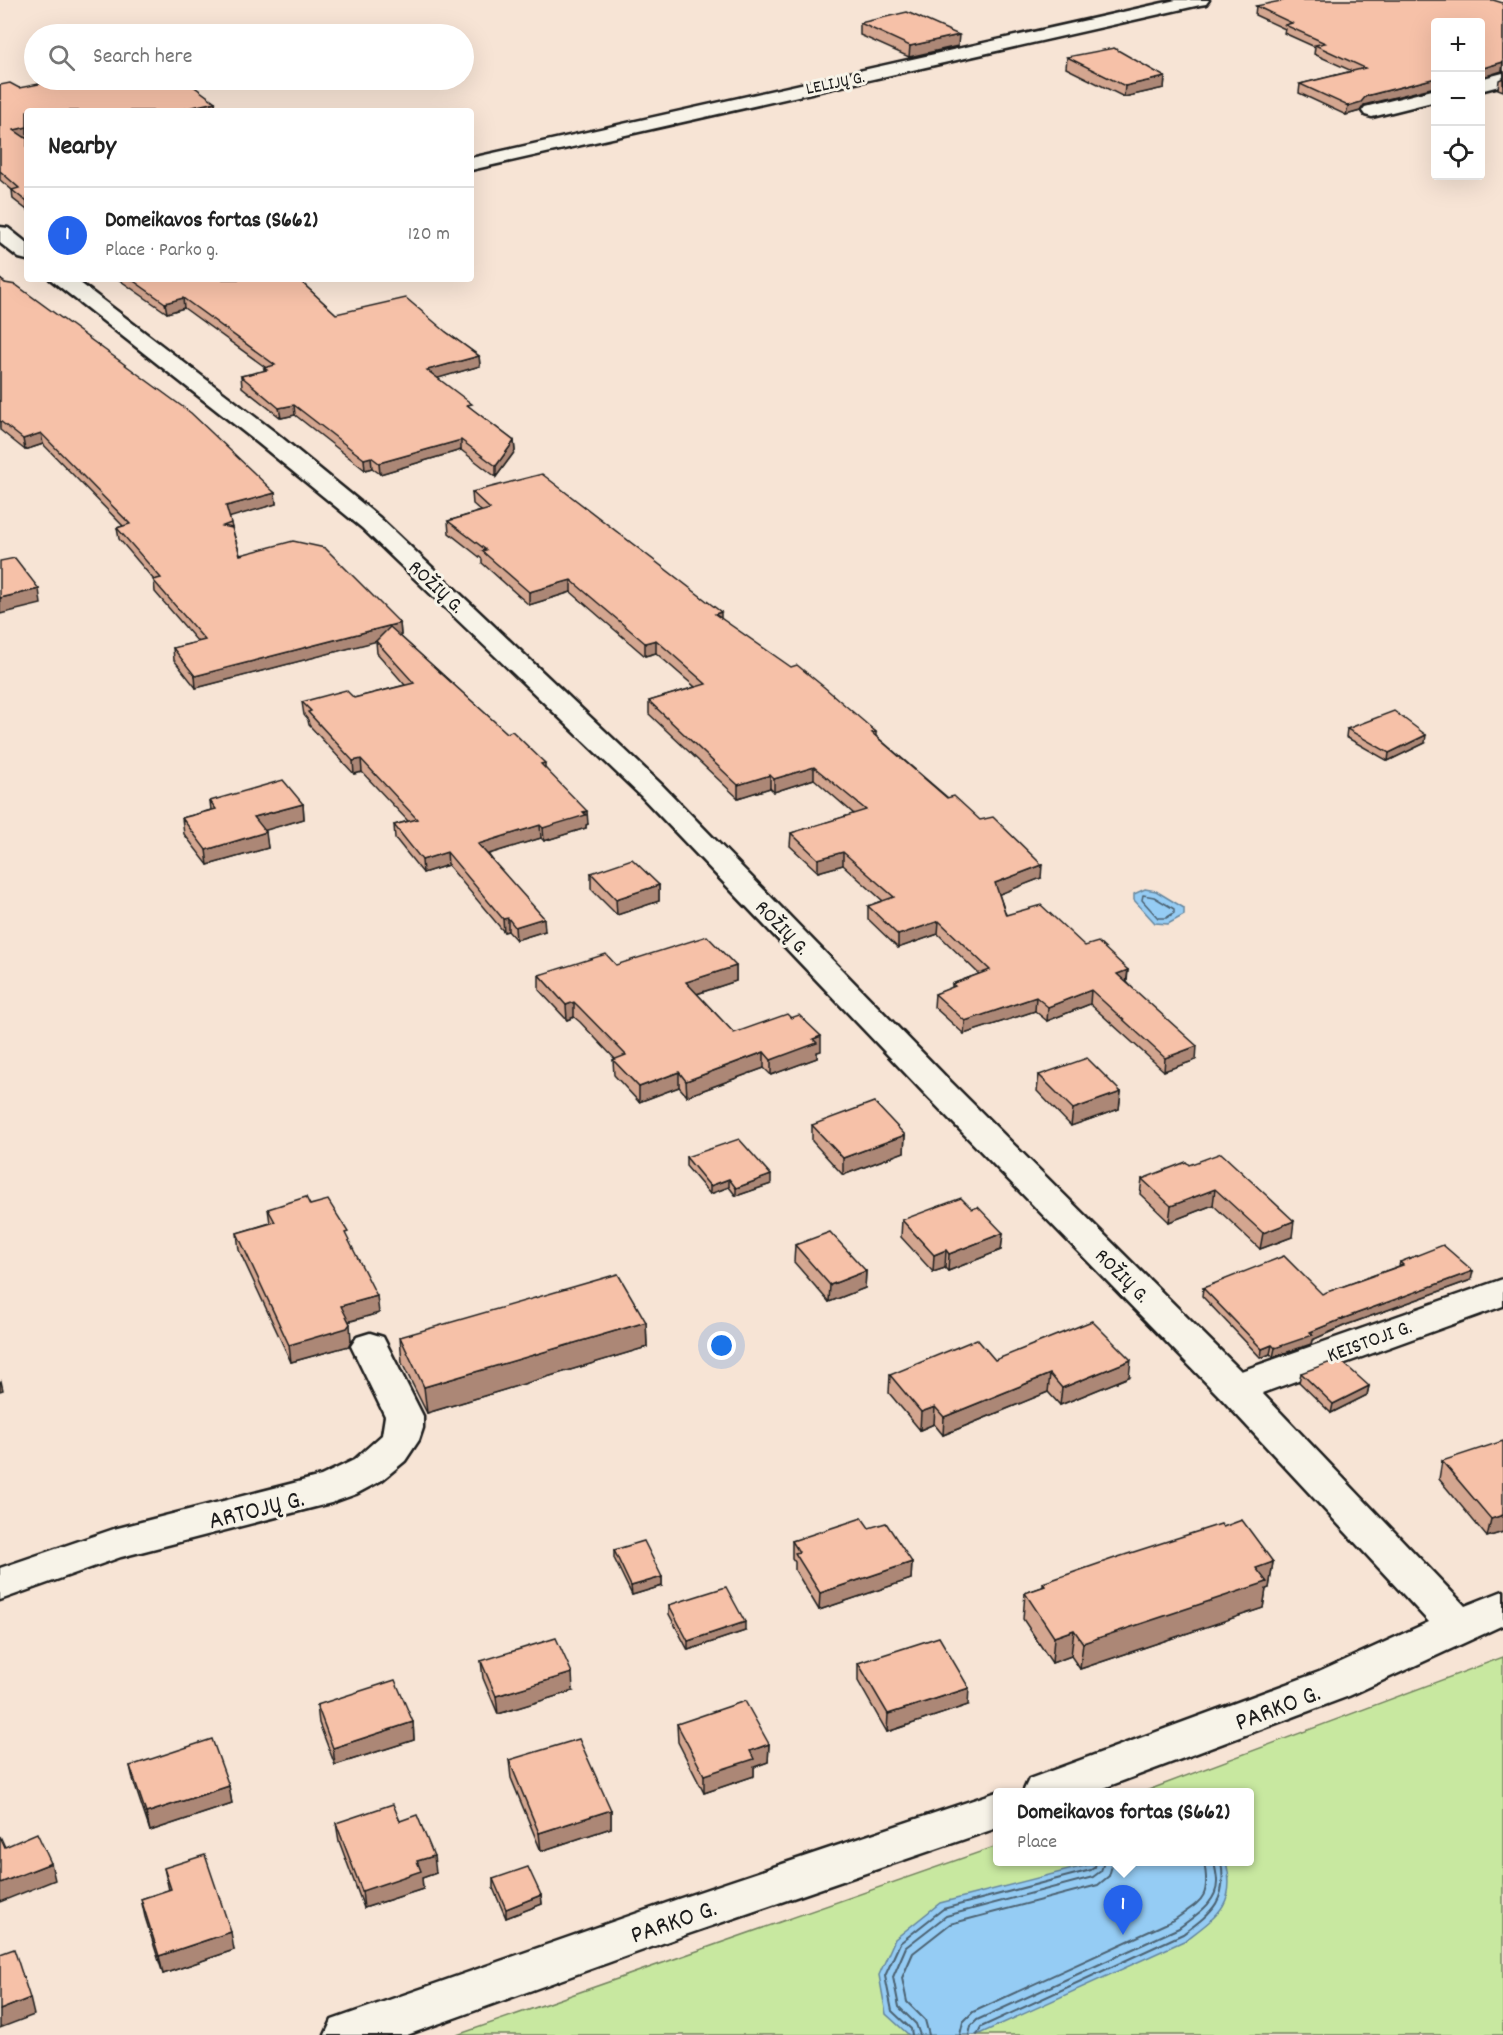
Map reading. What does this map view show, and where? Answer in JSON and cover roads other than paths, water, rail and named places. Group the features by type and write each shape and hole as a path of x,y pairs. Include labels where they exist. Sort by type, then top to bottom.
{"street":[{"name":"LELIJŲ G.","path":"474,163 1200,0"},
{"path":"1485,84 1503,79"},
{"path":"1372,111 1431,97"},
{"path":"0,233 24,251"},
{"name":"ROŽIŲ G.","path":"65,282 267,438 386,536 651,790 776,921 1235,1388 1458,1626"},
{"name":"KEISTOJI G.","path":"1235,1388 1503,1293"},
{"name":"ARTOJŲ G.","path":"0,1584 114,1544 320,1491 364,1474 401,1438 406,1427 404,1416 370,1346"},
{"name":"PARKO G.","path":"1056,1788 1334,1684 1503,1607"},
{"name":"PARKO G.","path":"350,2035 678,1918 993,1811"}],"water":[{"path":"1145,889 1156,891 1184,908 1184,915 1168,924 1155,923 1134,900 1134,894"},
{"path":"1084,1866 1227,1866 1229,1876 1229,1889 1222,1908 1207,1924 1186,1940 977,2035 909,2035 886,2014 879,1975 895,1939 940,1903"}],"place":[{"name":"Domeikavos fortas (S662)","path":"1123,1935"}]}
